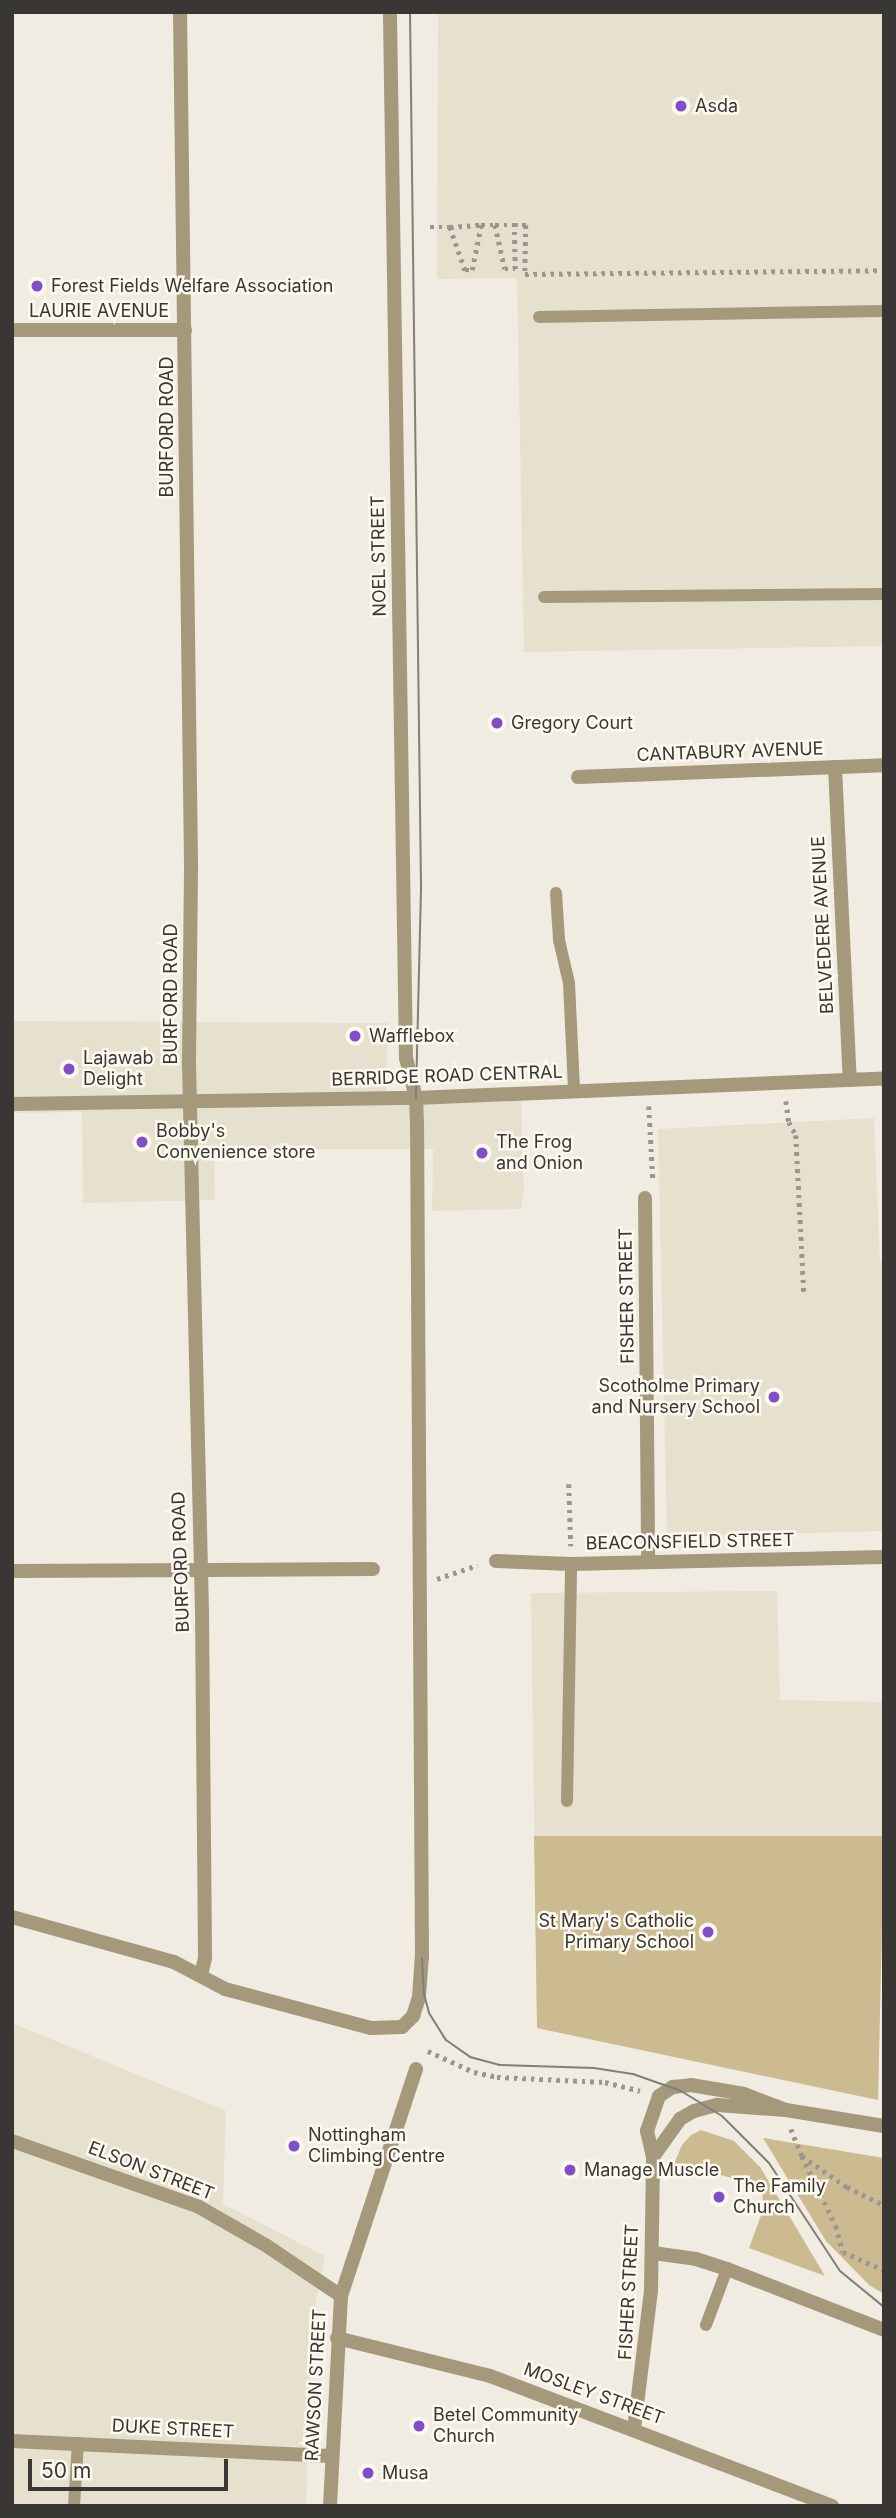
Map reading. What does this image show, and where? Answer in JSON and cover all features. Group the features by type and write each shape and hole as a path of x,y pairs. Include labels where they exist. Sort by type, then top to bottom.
{"street":[{"name":"BURFORD ROAD","path":"180,12 190,1102 205,1958 201,1975"},
{"name":"NOEL STREET","path":"390,12 406,1044 416,1098 422,1958 419,1997 407,2024"},
{"name":"LAURIE AVENUE","path":"12,330 185,330"},
{"name":"CANTABURY AVENUE","path":"578,777 884,765"},
{"name":"BELVEDERE AVENUE","path":"835,767 850,1080"},
{"name":"BERRIDGE ROAD CENTRAL","path":"12,1104 416,1098 884,1078"},
{"name":"FISHER STREET","path":"645,1198 648,1562"},
{"name":"BEACONSFIELD STREET","path":"496,1562 571,1564 884,1557"},
{"path":"12,1572 373,1569"},
{"path":"12,1917 174,1962 225,1989 385,2030 407,2024"},
{"name":"RAWSON STREET","path":"330,2506 341,2296 416,2069"},
{"path":"659,2096 673,2087 691,2085 744,2094 786,2110"},
{"name":"FISHER STREET","path":"634,2429 645,2361 653,2253 653,2157 647,2131 659,2096"},
{"path":"653,2157 680,2119 708,2107 729,2104 884,2126"},
{"name":"ELSON STREET","path":"12,2141 199,2207 267,2246 341,2296"},
{"path":"653,2253 696,2259 727,2269 884,2330"},
{"name":"MOSLEY STREET","path":"337,2338 490,2376 832,2506"},
{"name":"DUKE STREET","path":"12,2441 331,2456"}],"lane":[{"path":"539,317 884,311"},
{"path":"544,597 884,594"},
{"path":"556,892 559,940 570,992 574,1090"},
{"path":"567,1801 571,1564"},
{"path":"706,2325 727,2269"},
{"path":"74,2506 78,2443"}],"path":[{"path":"450,227 465,270 472,270 481,225"},
{"path":"495,225 505,269 514,269 514,225"},
{"path":"430,228 526,225 525,274 884,270"},
{"path":"645,1198 654,1198 648,1088"},
{"path":"797,1098 785,1098 789,1122 796,1135 804,1293"},
{"path":"569,1484 571,1564"},
{"path":"407,2024 410,2044 474,2072 497,2077 605,2082 659,2096"},
{"path":"786,2110 794,2143 836,2226 843,2252 884,2270"},
{"path":"802,2156 847,2187 884,2205"}],"shaded area":[{"path":"438,12 884,12 884,646 524,652 517,278 437,279"},
{"path":"12,1021 388,1023 386,1098 521,1095 524,1192 521,1209 432,1211 433,1149 214,1149 215,1200 83,1203 82,1112 12,1113"},
{"name":"Scotholme Primary and Nursery School","path":"874,1118 880,1262 884,1262 884,1531 667,1537 658,1129"},
{"name":"St Mary's Catholic Primary School","path":"777,1591 780,1700 883,1702 884,1836 878,2100 537,2028 531,1593"},
{"path":"534,1836 884,1836 878,2100 537,2028"},
{"path":"12,2023 226,2111 223,2204 325,2256 312,2322 306,2506 12,2506"},
{"path":"701,2130 734,2141 760,2167 825,2276 749,2248 763,2210 762,2185 674,2164 682,2145 691,2135"},
{"path":"763,2138 884,2158 884,2294 869,2285 826,2241"}],"tram line":[{"path":"410,12 421,889 416,1098"},
{"path":"422,1958 424,1994 429,2013 446,2040 470,2057 499,2065 594,2068 633,2074 681,2091 722,2116 769,2163 840,2271 884,2307"}],"place":[{"name":"Asda","path":"681,106"},
{"name":"Forest Fields Welfare Association","path":"37,286"},
{"name":"Gregory Court","path":"497,723"},
{"name":"Wafflebox","path":"355,1036"},
{"name":"Lajawab Delight","path":"69,1069"},
{"name":"Bobby's Convenience store","path":"142,1142"},
{"name":"The Frog and Onion","path":"482,1153"},
{"name":"Scotholme Primary and Nursery School","path":"774,1397"},
{"name":"St Mary's Catholic Primary School","path":"708,1932"},
{"name":"Nottingham Climbing Centre","path":"294,2146"},
{"name":"Manage Muscle","path":"570,2170"},
{"name":"The Family Church","path":"719,2197"},
{"name":"Betel Community Church","path":"419,2426"},
{"name":"Musa","path":"368,2473"}]}
